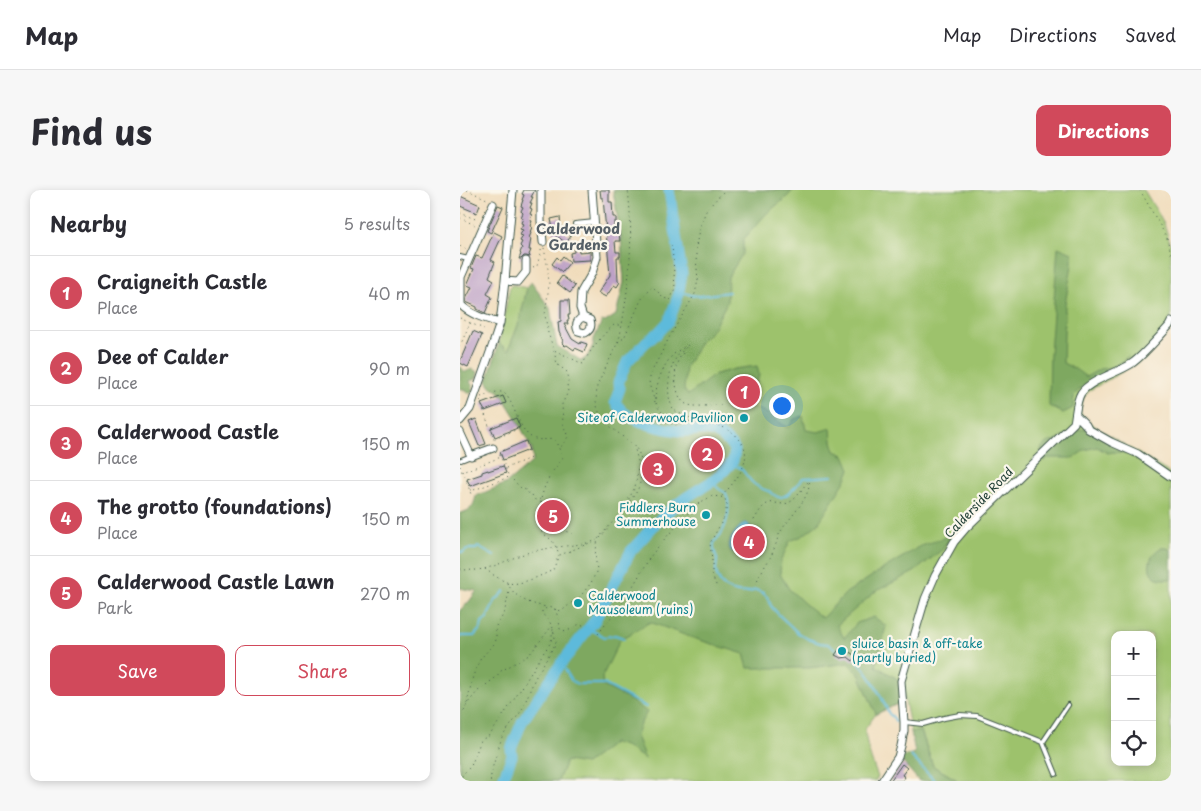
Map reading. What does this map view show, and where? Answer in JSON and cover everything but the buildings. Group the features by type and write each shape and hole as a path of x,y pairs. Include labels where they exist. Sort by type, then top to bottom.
{"street":[{"path":"460,421 470,409 500,323 513,190"},
{"path":"541,190 543,243"},
{"path":"583,316 580,308 581,292 592,273 597,257 592,190"},
{"path":"494,203 461,277 461,304 467,310 488,320 500,323"},
{"path":"505,281 518,282 526,272 526,261"},
{"name":"Calderside Road","path":"882,781 898,757 901,746 904,731 902,676 924,599 954,542 966,528 1074,424 1081,393 1101,379 1132,364 1171,322"},
{"path":"1076,415 1088,429 1138,454 1171,477"},
{"path":"460,432 463,444 471,456 496,449"}],"lane":[{"path":"575,224 595,222"},
{"path":"460,257 468,259"},
{"path":"460,463 471,456"},
{"path":"1043,742 1068,705"},
{"path":"904,722 923,724 960,715 977,716 1043,742 1056,774"}],"path":[{"path":"467,190 494,203"},
{"path":"460,569 478,571 532,552 594,542 638,490 641,456 634,446 606,423 598,410 596,401 597,386 618,342 629,281 630,215 628,190"},
{"path":"721,497 740,473 744,464 746,449 742,442 724,428 708,422 680,421 661,412 649,381 674,330 695,294 698,280 696,246 700,224 707,209 725,190"},
{"path":"1140,190 1167,238 1171,254"},
{"path":"460,213 483,226"},
{"path":"460,218 483,226"},
{"path":"526,270 537,266 543,243"},
{"path":"543,243 548,278 545,315 557,364 567,372 570,379 567,384 568,392 562,404 563,424 568,437 559,449"},
{"path":"618,342 624,338 641,300 652,286 664,298 670,300 675,288 672,245"},
{"path":"460,318 484,329 488,320"},
{"path":"460,346 470,323"},
{"path":"554,350 583,364 609,328 614,325 621,327"},
{"path":"656,402 657,386 668,362 672,355 688,345"},
{"path":"688,345 675,368 678,394 685,404 722,405"},
{"path":"688,345 676,358 671,370 668,388 670,404 677,412 689,416 692,422"},
{"path":"460,463 470,491 508,477 501,456 496,449 479,398 499,391 504,393 510,401 524,431 532,438 554,440 563,457 552,471 544,488 539,520 543,534 552,540 560,554"},
{"path":"652,417 676,424 680,421"},
{"path":"494,439 520,428"},
{"path":"623,510 635,487 638,465 634,446"},
{"path":"463,471 501,456"},
{"path":"506,468 533,457"},
{"path":"513,480 532,495 535,500 541,500 554,514 564,531 572,533"},
{"path":"754,520 767,504 784,505 789,503 805,484 810,481 804,500 777,538 775,548 756,584"},
{"path":"467,483 472,497"},
{"path":"598,634 626,598 650,558 699,502 712,496 725,499 727,504 725,516 710,543 712,576 718,587"},
{"path":"484,569 506,582 522,583 553,570 560,554 598,539"},
{"path":"506,582 513,593 521,599 532,604 560,611 563,610 579,598 591,583 597,570 595,555 598,539"},
{"path":"467,704 472,676 480,660 496,640 496,626 504,614 509,592"},
{"path":"490,781 502,737 522,710 535,678 556,643 553,627 542,614 542,611 548,607"},
{"path":"555,609 560,629 570,631 580,624 582,625"},
{"path":"464,710 478,691 502,671 529,655 553,627"},
{"path":"460,781 463,774 471,766 481,740 490,735 551,642 553,627"}],"green space":[{"path":"613,190 1144,190 1164,223 1171,246 1171,329 1145,359 1090,390 1083,398 1080,412 1085,420 1171,474 1171,781 959,781 933,766 921,731 911,732 902,686 902,702 876,714 865,729 868,748 878,777 875,781 460,781 460,610 477,591 460,588 460,513 468,511 473,506 514,484 533,461 532,449 516,418 499,391 491,387 553,345 579,362 587,357 601,330 616,315 624,282 621,238","holes":["716,374 759,375 751,402 754,408"]},
{"path":"613,190 793,190 766,214 743,240 743,253 728,277 727,302 713,329 700,342 686,367 684,390 688,395 716,374 757,366 759,375 751,402 755,408 763,411 788,428 794,419 803,416 806,430 818,432 831,428 835,451 844,455 850,469 845,481 818,524 802,536 790,541 781,560 780,574 789,589 822,618 846,593 883,569 921,546 950,536 943,549 914,572 876,591 837,625 844,638 857,623 874,617 886,626 876,666 901,681 902,702 876,714 859,674 848,663 809,668 748,668 744,654 650,622 620,640 602,677 603,686 627,698 647,712 636,736 645,759 625,746 613,743 586,764 566,761 558,781 460,781 460,610 477,591 460,588 460,513 471,508 476,496 507,483 533,461 532,449 516,418 499,391 491,387 487,381 499,343 508,351 520,320 527,288 531,282 550,308 557,346 582,361 587,357 594,344 592,343 602,321 605,322 616,315 624,282 621,238"},
{"path":"1058,247 1072,253 1072,265 1065,304 1063,363 1086,377 1100,369 1113,367 1129,356 1117,368 1089,381 1074,395 1073,408 1063,413 1049,406 1050,354"},
{"path":"510,286 527,288 520,320 508,351 499,343"},
{"path":"460,366 465,372 472,369 478,372 477,377 470,382 473,386 472,393 467,393 464,389 460,389"},
{"path":"1095,427 1123,445 1129,452 1108,453 1097,447 1085,450 1073,458 1047,458 1044,461 1041,459 1041,450 1045,444 1073,432"},
{"path":"1161,548 1171,550 1171,579 1162,579 1151,573 1150,561 1154,553"},
{"path":"921,731 933,766 959,781 919,781 898,757 915,753 911,732"}],"water":[{"path":"744,523 750,526 747,538 739,550 731,551 731,540 735,532"}],"waterway":[{"path":"502,781 512,756 511,749 522,722 560,665 595,620 631,551 672,508 714,480 733,461 735,450 719,435 707,430 680,431 650,425 634,419 622,411 615,402 620,388 618,383 627,362 669,321 678,296 682,274 669,190"},
{"path":"679,291 699,296 729,292"},
{"path":"730,465 740,468 754,484 778,497 789,493 803,478 832,476"},
{"path":"712,482 726,493 728,503 728,514 725,524 714,546 717,559 716,571 721,583 737,592 756,590 763,593 768,598 771,606 798,633 808,639 828,644 840,652"},
{"path":"460,552 478,547 494,556"},
{"path":"460,637 474,636 481,628 482,622 487,618 495,601 505,591"},
{"path":"589,629 605,637 615,635 624,638"},
{"path":"854,658 869,675 889,714 896,722"},
{"path":"560,665 565,669 571,680 577,684 604,684 646,707"},
{"path":"910,755 935,781"}],"place":[{"name":"Craigneith Castle","path":"744,392"},
{"name":"Site of Calderwood Pavilion","path":"744,418"},
{"name":"Dee of Calder","path":"707,454"},
{"name":"Calderwood Castle","path":"658,469"},
{"name":"Fiddlers Burn Summerhouse","path":"706,515"},
{"name":"Calderwood Castle Lawn","path":"553,516"},
{"name":"The grotto (foundations)","path":"749,542"},
{"name":"Calderwood Mausoleum (ruins)","path":"578,603"},
{"name":"sluice basin & off-take (partly buried)","path":"842,651"}],"district":[{"name":"Calderwood Gardens","path":"578,238"}]}
